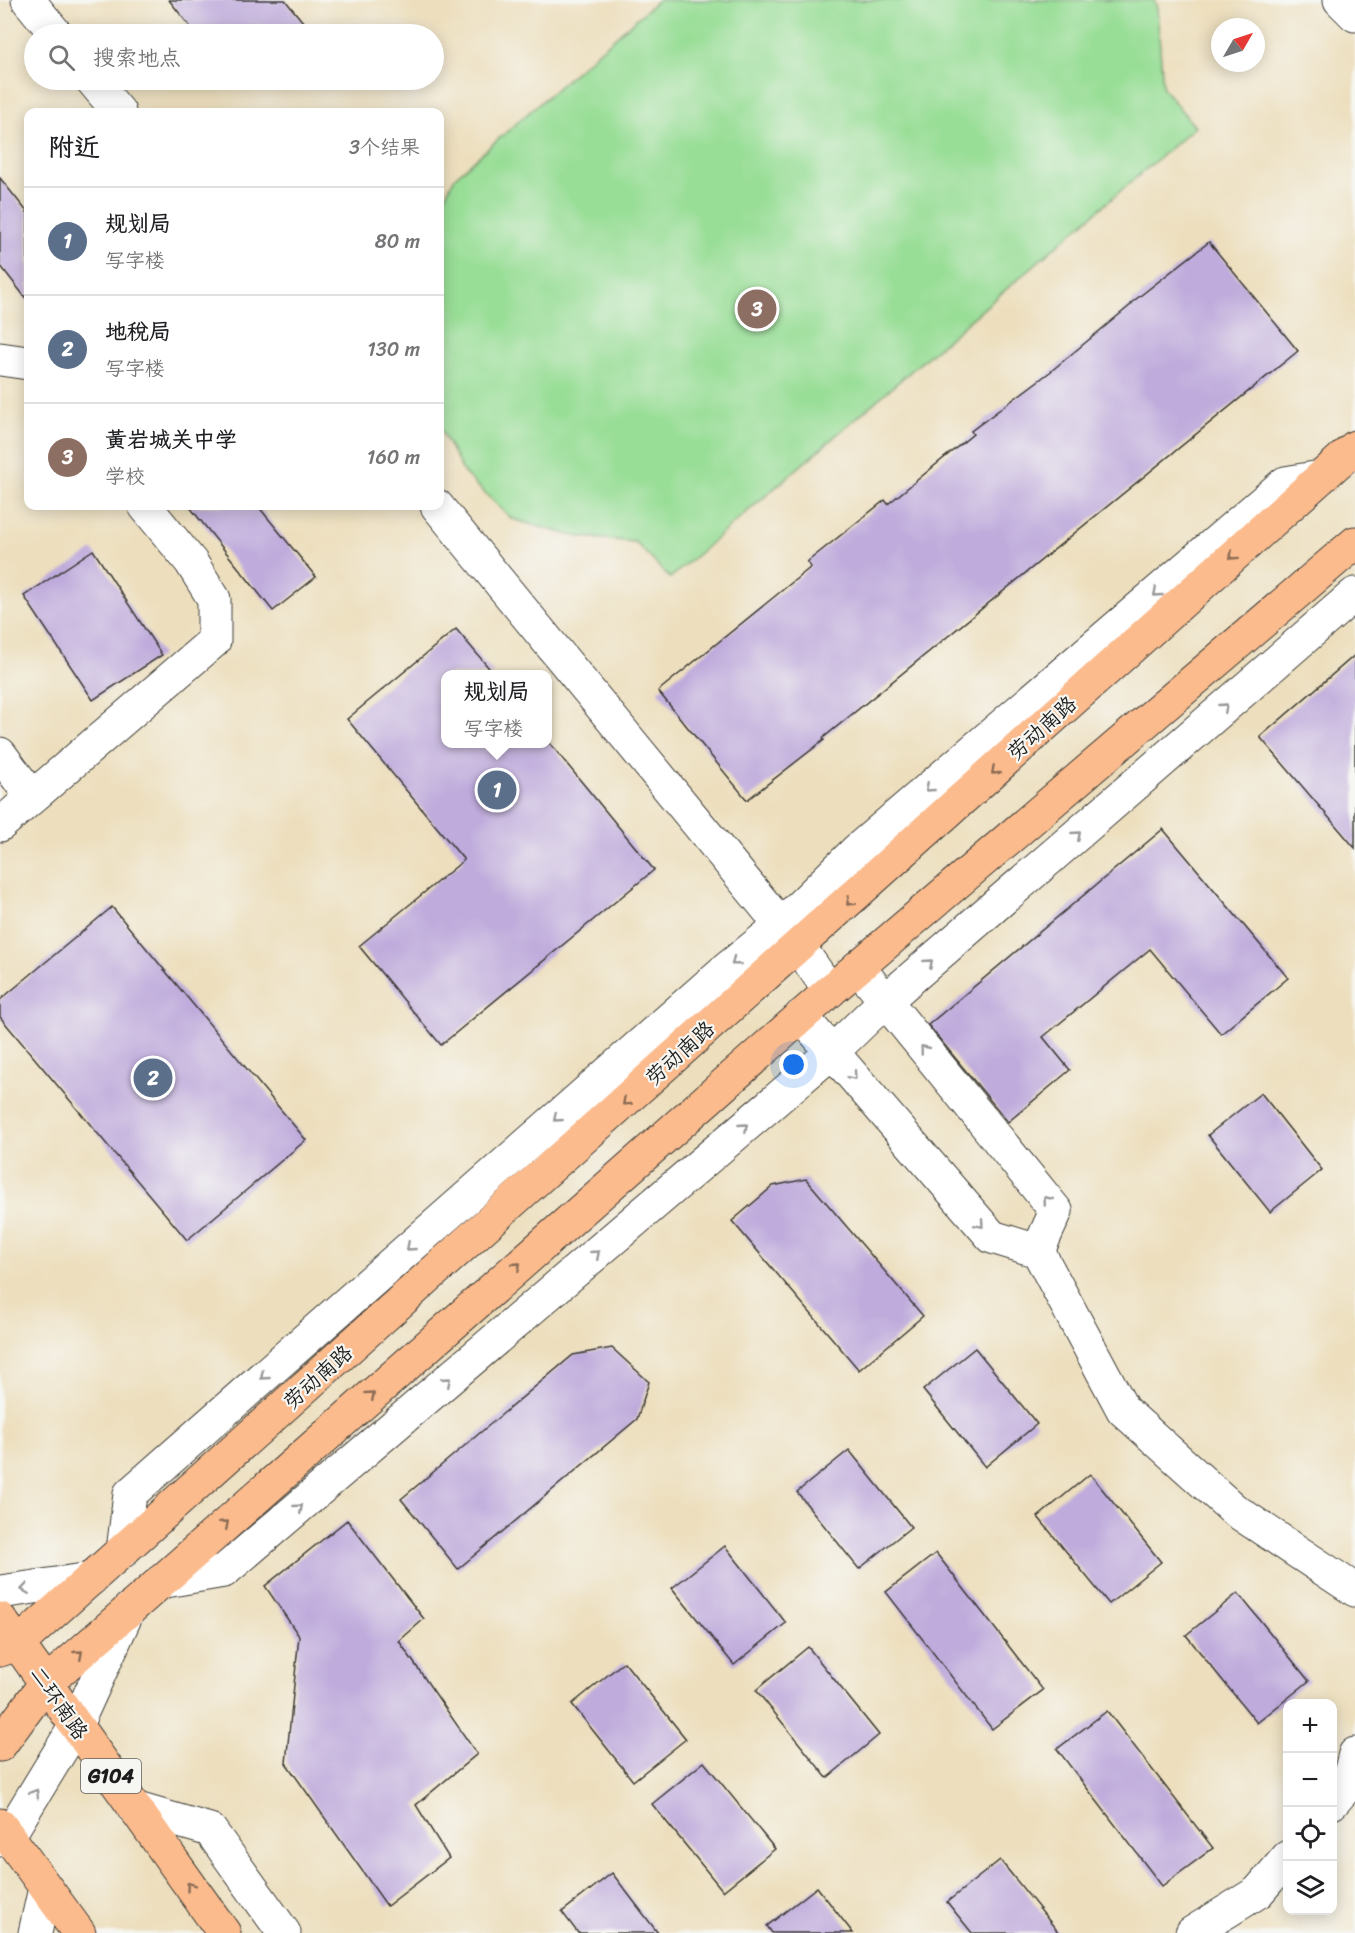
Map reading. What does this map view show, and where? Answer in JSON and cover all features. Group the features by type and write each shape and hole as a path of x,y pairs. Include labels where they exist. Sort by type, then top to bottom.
{"main road":[{"name":"劳动南路","path":"6,1638 91,1579 123,1551 790,936 1355,447"},
{"path":"0,1745 45,1684 801,1016 1355,543"},
{"name":"二环南路","path":"6,1638 45,1684 224,1933"},
{"path":"2,1833 79,1933"}],"street":[{"path":"28,0 48,24"},
{"path":"1340,0 1355,15"},
{"path":"100,90 116,108"},
{"path":"0,359 24,362"},
{"path":"0,825 214,641 214,599 191,562 148,510"},
{"path":"440,510 790,936 830,991"},
{"path":"160,1582 224,1571 832,1052 885,1001 1355,594"},
{"path":"0,754 32,797"},
{"path":"858,968 1056,1211 1038,1251"},
{"path":"801,1016 992,1237 1038,1251 1123,1410 1233,1509 1355,1590"},
{"path":"0,1592 91,1579"},
{"path":"2,1833 75,1727 129,1610"},
{"path":"1337,1797 1347,1786 1355,1754"},
{"path":"134,1808 210,1830 284,1933"},
{"path":"1192,1933 1258,1892 1284,1861"},
{"path":"35,1933 45,1888"}],"green space":[{"path":"658,0 1154,0 1157,8 1163,88 1195,127 670,578 635,542 574,536 512,519 464,473 444,436 444,198 455,177"}],"building":[{"path":"169,0 285,0 305,24 188,24"},
{"path":"0,178 24,208 24,296 0,265"},
{"path":"1209,242 1298,351 823,738 824,740 747,800 658,691 811,567 807,562 885,500 888,504 973,434 971,431 1050,372 1131,303"},
{"path":"192,510 261,510 316,577 273,611"},
{"path":"93,550 162,655 93,700 24,596"},
{"path":"456,629 491,670 441,670 441,748 552,748 552,746 654,870 441,1045 359,946 464,860 347,719"},
{"path":"1355,655 1355,848 1260,737"},
{"path":"1163,829 1288,978 1221,1034 1150,949 1043,1037 1070,1070 1008,1122 928,1025"},
{"path":"112,907 306,1140 187,1240 0,1017 0,1000"},
{"path":"1261,1093 1322,1170 1270,1212 1208,1135"},
{"path":"806,1179 923,1316 859,1370 732,1221 773,1186"},
{"path":"612,1348 649,1382 637,1419 458,1569 401,1499 573,1355"},
{"path":"975,1348 1037,1424 985,1467 923,1390"},
{"path":"849,1450 911,1527 859,1569 797,1492"},
{"path":"1090,1474 1161,1562 1109,1604 1038,1517"},
{"path":"347,1520 424,1619 399,1641 477,1754 416,1805 449,1858 387,1906 286,1763 299,1636 265,1586"},
{"path":"725,1546 786,1623 734,1665 672,1588"},
{"path":"936,1553 1043,1690 992,1729 886,1592"},
{"path":"1238,1593 1309,1681 1287,1699 1283,1699 1283,1702 1257,1723 1186,1635"},
{"path":"808,1647 879,1735 827,1778 756,1690"},
{"path":"624,1662 686,1739 633,1781 572,1704"},
{"path":"1107,1711 1213,1848 1162,1886 1057,1749"},
{"path":"704,1762 775,1849 723,1891 652,1804"},
{"path":"1000,1860 1059,1933 972,1933 947,1902"},
{"path":"612,1873 658,1933 578,1933 562,1912"},
{"path":"817,1887 853,1933 772,1933 767,1926"}],"place":[{"name":"黄岩城关中学","path":"757,309"},
{"name":"规划局","path":"497,790"},
{"name":"地税局","path":"153,1078"}]}
